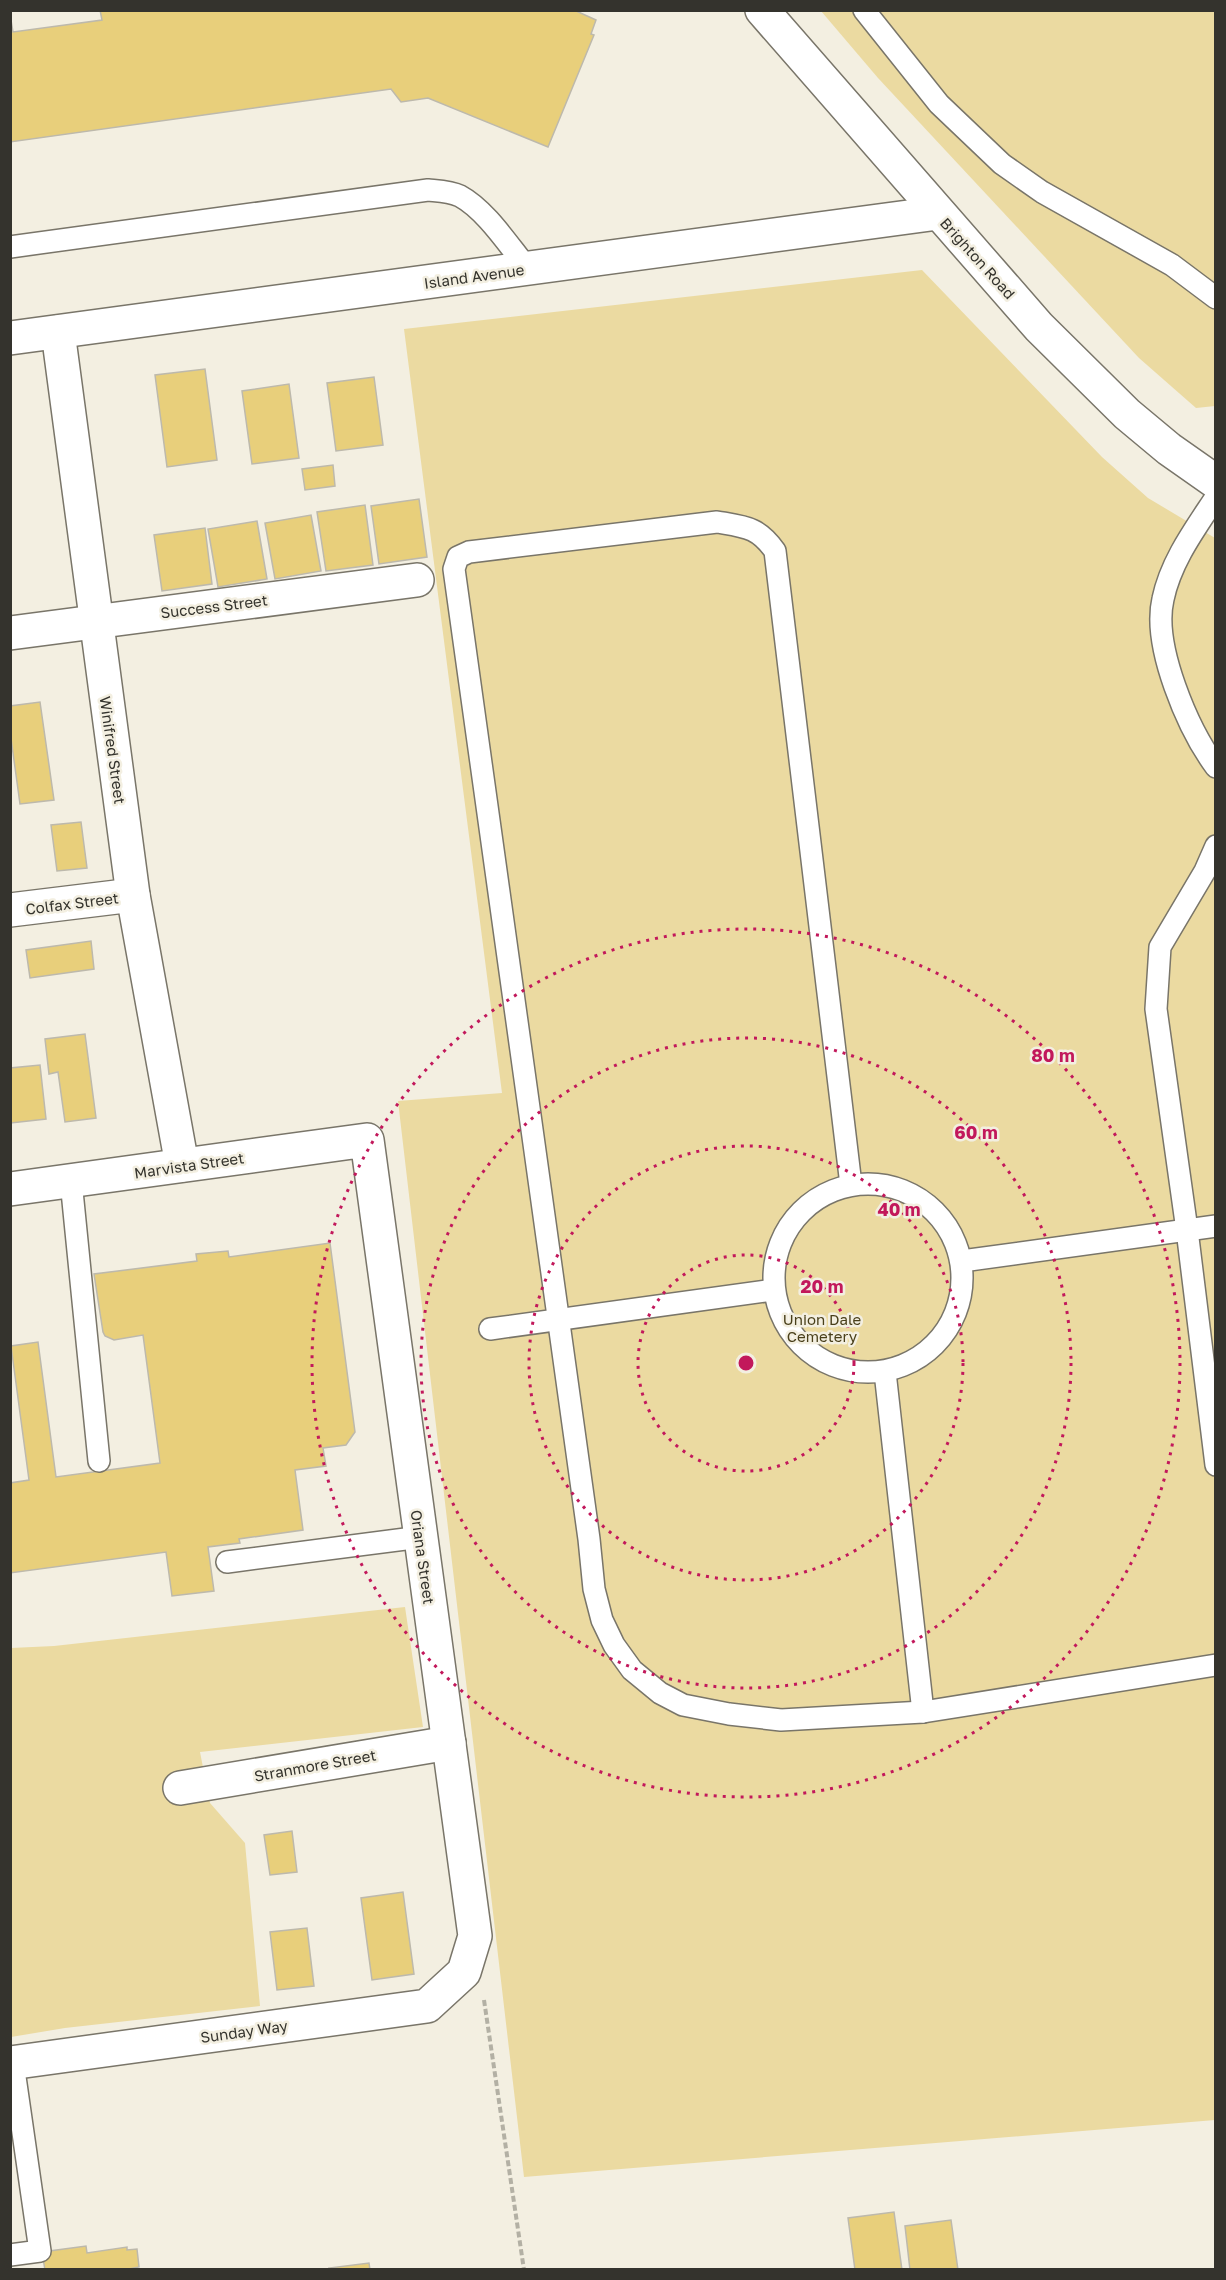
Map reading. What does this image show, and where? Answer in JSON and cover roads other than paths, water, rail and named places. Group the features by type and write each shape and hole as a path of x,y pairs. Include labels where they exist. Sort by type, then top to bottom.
{"street":[{"name":"Brighton Road","path":"762,10 1039,327 1127,414 1168,448 1215,482"},
{"name":"Island Avenue","path":"10,338 938,213"},
{"name":"Winifred Street","path":"58,332 133,895 182,1165"},
{"name":"Success Street","path":"10,633 417,580"},
{"name":"Colfax Street","path":"10,910 133,895"},
{"name":"Marvista Street","path":"10,1189 367,1140"},
{"name":"Oriana Street","path":"367,1140 475,1936 474,1982"},
{"name":"Stranmore Street","path":"180,1788 449,1743"},
{"name":"Sunday Way","path":"12,2063 427,2006 474,1982"}],"lane":[{"path":"864,10 939,104 1002,164 1042,192 1172,266 1215,298"},
{"path":"10,247 428,190 450,192 462,197 479,210 528,269"},
{"path":"1215,497 1177,559 1162,600 1162,640 1177,692 1204,751 1215,767"},
{"path":"851,1185 775,551 764,536 744,527 717,522 469,552 458,557 454,569 589,1539 594,1589 602,1620 614,1645 632,1670 660,1693 683,1705 729,1714 781,1720 923,1712 1215,1665"},
{"path":"1215,846 1205,871 1160,947 1156,1009 1187,1230 1215,1465"},
{"path":"71,1181 99,1461"},
{"path":"851,1185 889,1185 923,1200 948,1227 962,1261 962,1299 947,1333 920,1358 885,1372 848,1371 814,1356 788,1330 773,1290 775,1258 790,1224 816,1198 851,1185"},
{"path":"962,1261 1215,1227"},
{"path":"490,1329 773,1290"},
{"path":"885,1372 923,1712"},
{"path":"227,1562 421,1537"},
{"path":"10,2255 39,2251 12,2063"}],"park label":[{"name":"Union Dale Cemetery","path":"822,1328"}]}
